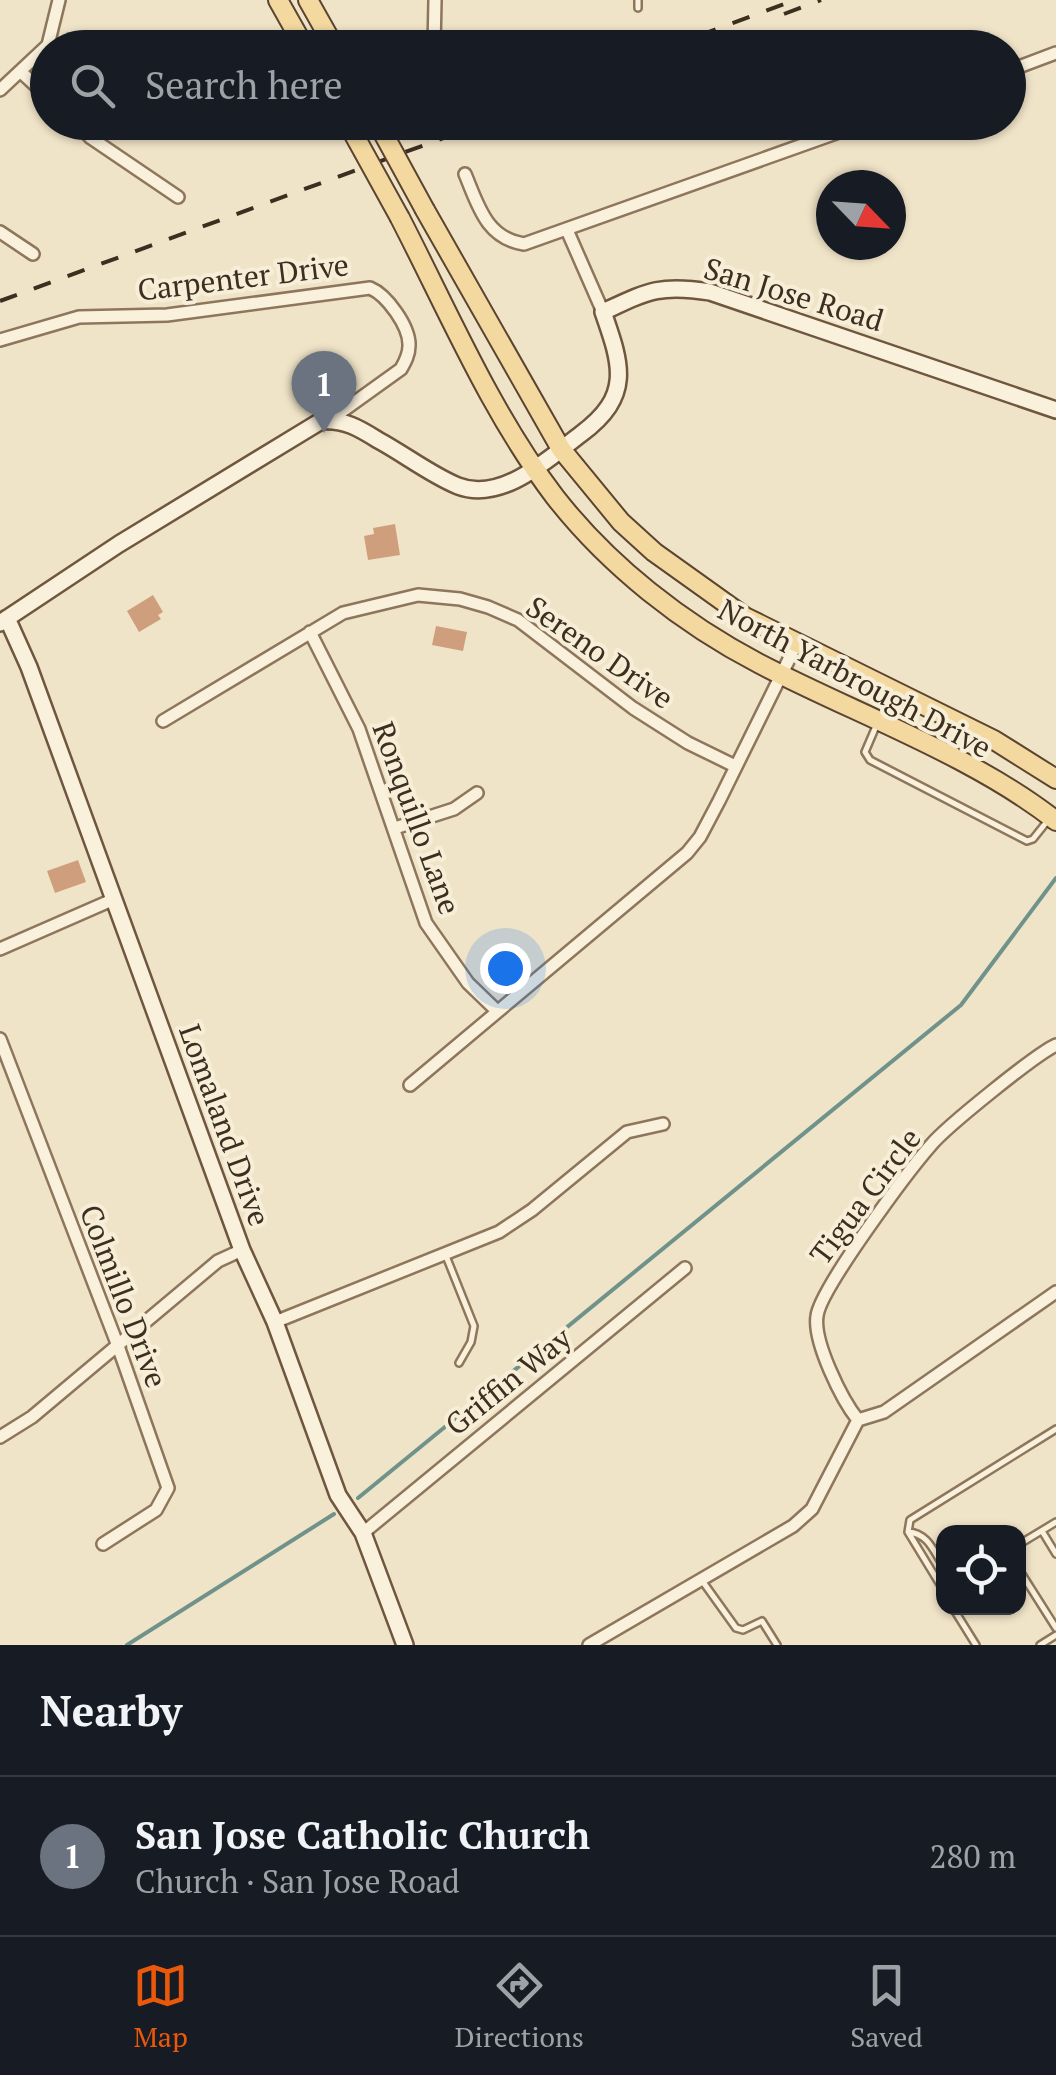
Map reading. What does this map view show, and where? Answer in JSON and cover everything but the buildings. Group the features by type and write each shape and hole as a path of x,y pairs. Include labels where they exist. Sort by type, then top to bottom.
{"main road":[{"path":"278,0 295,30"},
{"path":"308,0 325,30"},
{"name":"North Yarbrough Drive","path":"357,140 488,389 534,467 556,498 627,573 713,637 782,676 960,762 1054,816"},
{"name":"North Yarbrough Drive","path":"387,140 561,448 612,512 654,552 745,617 994,740 1056,780"}],"street":[{"path":"52,30 59,0"},
{"path":"434,30 435,0"},
{"path":"1026,64 1056,53"},
{"path":"0,90 30,63"},
{"path":"21,72 30,80"},
{"path":"94,140 178,196"},
{"path":"465,174 485,221 496,234 524,244 817,140"},
{"path":"3,620 310,424 330,420 355,426 459,486 494,488 534,467 600,420 617,392 620,363 604,312 566,230"},
{"path":"0,232 33,254"},
{"name":"San Jose Road","path":"604,312 651,290 667,287 710,292 1056,410"},
{"name":"Carpenter Drive","path":"0,340 79,318 167,315 370,288 383,295 408,335 408,357 401,369 330,420"},
{"name":"Sereno Drive","path":"163,721 342,613 418,595 488,607 540,636 633,708 688,743 735,766"},
{"name":"Lomaland Drive","path":"3,620 29,667 242,1250 275,1322 338,1495 363,1533 405,1645"},
{"name":"Ronquillo Lane","path":"310,632 359,729 426,924 468,983 496,1010"},
{"path":"410,1085 686,853 700,837 796,645"},
{"path":"395,828 454,808 477,792"},
{"path":"0,949 112,900"},
{"name":"Colmillo Drive","path":"0,1039 168,1488 156,1510 103,1544"},
{"name":"Tigua Circle","path":"858,1420 845,1404 816,1328 816,1313 829,1286 932,1142 1056,1045"},
{"path":"275,1322 499,1232 627,1132 663,1124"},
{"path":"0,1437 32,1418 218,1261 242,1250"},
{"name":"Griffin Way","path":"363,1533 685,1268"},
{"path":"588,1645 793,1526 812,1510 858,1420 884,1412 1056,1292"}],"lane":[{"path":"878,722 865,752 870,760 1027,841 1054,816"},
{"path":"446,1256 474,1326 471,1342 459,1363"},
{"path":"936,1578 908,1532 914,1516 1056,1429"},
{"path":"1026,1540 1056,1522"},
{"path":"1042,1531 1056,1554"},
{"path":"908,1532 928,1540 936,1554"},
{"path":"702,1580 736,1628 744,1630 762,1622 777,1645"},
{"path":"1026,1581 1056,1632 1040,1645"},
{"path":"957,1615 976,1645"}],"waterway":[{"path":"358,1498 961,1005 1056,878"},
{"path":"127,1645 334,1514"}],"railway":[{"path":"714,30 795,0"},
{"path":"784,14 821,0"},
{"path":"0,301 438,140"}],"place":[{"name":"San Jose Catholic Church","path":"324,433"}]}
